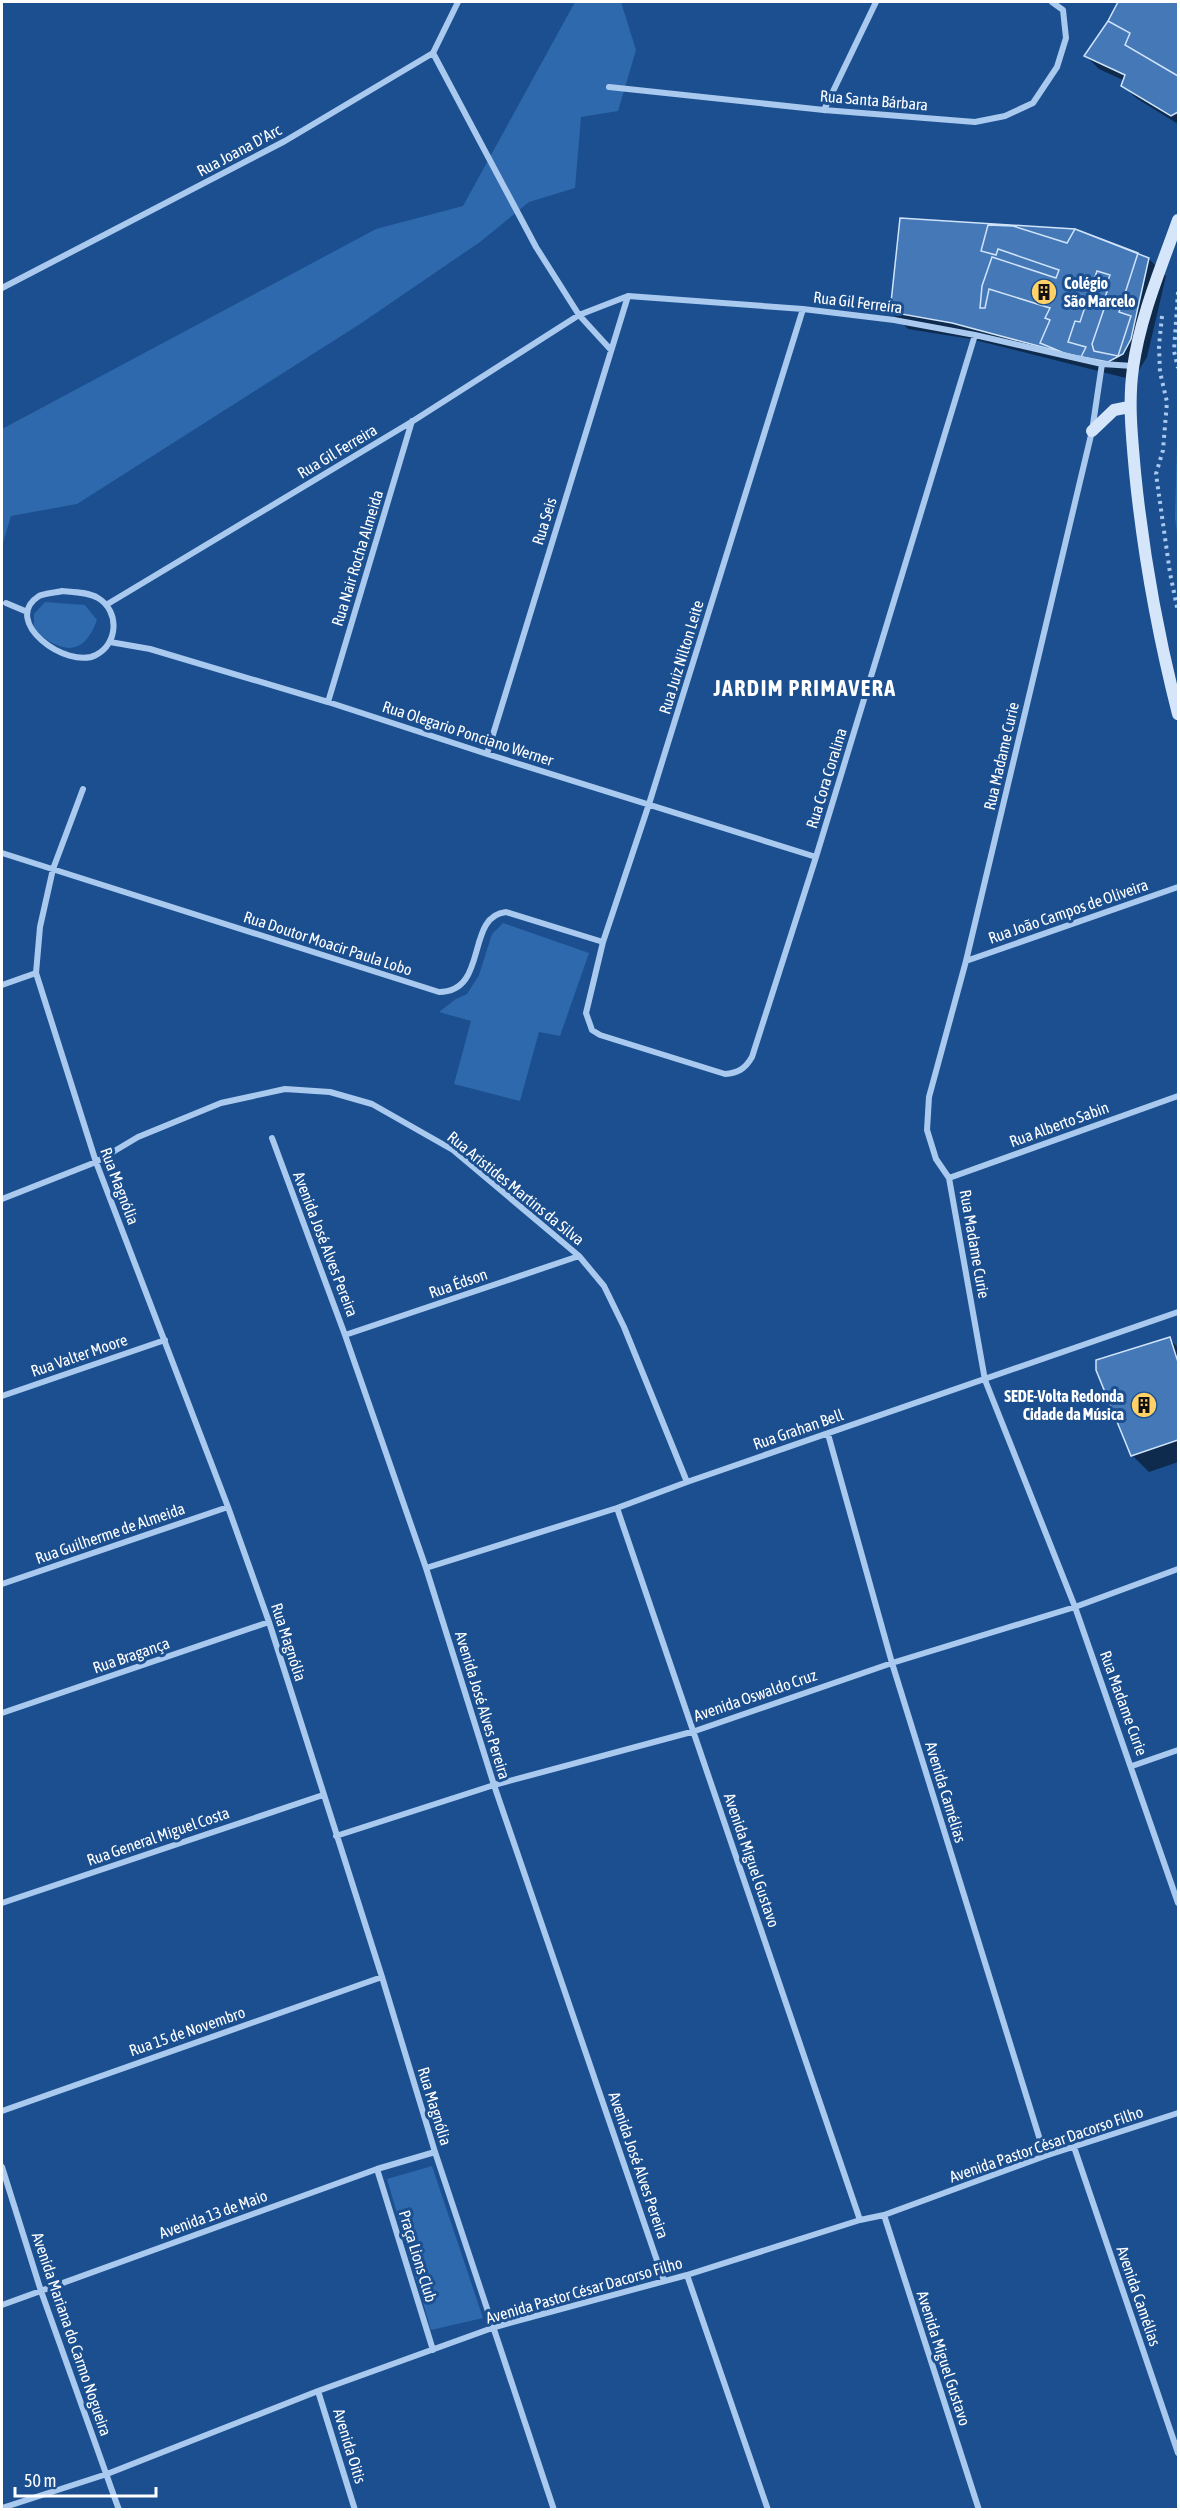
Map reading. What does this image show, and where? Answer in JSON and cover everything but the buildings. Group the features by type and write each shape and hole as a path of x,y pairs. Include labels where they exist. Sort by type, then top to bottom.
{"main road":[{"path":"1179,220 1144,319 1133,366 1129,407 1140,520 1166,664 1179,714"},
{"path":"1092,431 1113,410 1129,407"}],"street":[{"path":"458,2 434,53 536,246 579,315 611,350"},
{"path":"824,110 876,2"},
{"name":"Rua Santa Bárbara","path":"609,87 824,110 975,122 1005,116 1033,103 1057,67 1066,38 1064,10 1052,2"},
{"name":"Rua Joana D'Arc","path":"2,288 285,141 434,53"},
{"name":"Rua Gil Ferreira","path":"106,604 413,421 579,315 628,296 803,309 894,320 975,335 1102,364 1133,366"},
{"name":"Rua Seis","path":"487,754 628,296"},
{"name":"Rua Juiz Nilton Leite","path":"586,1013 603,942 649,804 803,309"},
{"name":"Rua Cora Coralina","path":"586,1013 592,1030 600,1035 725,1074 736,1073 746,1067 752,1057 816,857 975,335"},
{"name":"Rua Madame Curie","path":"1102,364 1092,431 966,961 929,1097 927,1130 936,1159 949,1178 985,1380 1075,1607 1179,1903"},
{"name":"Rua Nair Rocha Almeida","path":"328,702 413,421"},
{"path":"62,591 87,594 106,604 114,622 110,642 104,650 84,659 73,658 32,634 26,625 26,611 40,596 62,591"},
{"path":"6,603 26,611"},
{"name":"Rua Olegario Ponciano Werner","path":"110,642 150,649 328,702 816,857"},
{"name":"Rua Magnólia","path":"83,789 53,869 40,927 36,973 96,1162 228,1507 268,1622 382,1977 435,2152 554,2510"},
{"name":"Rua Doutor Moacir Paula Lobo","path":"2,853 440,992 459,988 468,978 488,921 495,914 506,912 603,942"},
{"name":"Rua João Campos de Oliveira","path":"966,961 1179,887"},
{"path":"2,984 36,973"},
{"name":"Rua Aristides Martins da Silva","path":"2,1199 96,1162 138,1137 221,1102 285,1089 330,1092 372,1104 453,1150 579,1256 604,1286 624,1327 687,1482"},
{"name":"Rua Alberto Sabin","path":"949,1178 1179,1096"},
{"name":"Avenida José Alves Pereira","path":"272,1138 345,1335 426,1568 494,1785 664,2281"},
{"name":"Rua Édson","path":"345,1335 579,1256"},
{"name":"Rua Grahan Bell","path":"426,1568 617,1508 1179,1312"},
{"name":"Rua Valter Moore","path":"2,1396 165,1340"},
{"name":"Avenida Camélias","path":"828,1434 892,1662 1045,2156"},
{"name":"Rua Guilherme de Almeida","path":"2,1584 228,1507"},
{"name":"Avenida Miguel Gustavo","path":"617,1508 860,2220"},
{"name":"Avenida Oswaldo Cruz","path":"336,1836 494,1785 694,1731 892,1662 1075,1607 1179,1569"},
{"name":"Rua Bragança","path":"2,1713 268,1622"},
{"path":"1132,1766 1179,1750"},
{"name":"Rua General Miguel Costa","path":"2,1903 323,1795"},
{"name":"Rua 15 de Novembro","path":"2,2111 382,1977"},
{"name":"Avenida Pastor César Dacorso Filho","path":"2,2508 107,2474 318,2391 495,2327 687,2275 860,2220 884,2215 1045,2156 1179,2113"},
{"name":"Avenida Camélias","path":"1074,2147 1179,2453"},
{"name":"Avenida 13 de Maio","path":"2,2305 377,2169 435,2152"},
{"name":"Avenida Mariana do Carmo Nogueira","path":"2,2167 41,2291 119,2510"},
{"name":"Praça Lions Club","path":"377,2169 433,2350"},
{"name":"Avenida Miguel Gustavo","path":"884,2215 979,2510"},
{"path":"687,2275 768,2510"},
{"name":"Avenida Oitis","path":"318,2391 355,2510"}],"path":[{"path":"1179,292 1174,351 1179,368"},
{"path":"1162,310 1159,346 1160,372 1167,402 1164,450 1156,474 1170,573 1179,612"}],"shaded area":[{"path":"575,2 621,2 636,50 618,111 581,117 575,188 529,202 480,242 360,324 77,504 11,516 2,546 2,429 376,229 463,206"},
{"path":"1178,408 1178,539 1175,518"},
{"path":"45,602 85,605 97,620 85,641 78,646 62,647 34,630 34,614"},
{"path":"503,923 589,953 560,1036 539,1032 520,1101 454,1084 471,1021 439,1012 467,994 479,975 492,934"},
{"path":"432,2166 483,2318 431,2330 387,2179"}],"place":[{"name":"Colégio São Marcelo","path":"1044,292"},
{"name":"SEDE-Volta Redonda Cidade da Música","path":"1144,1405"}],"district":[{"name":"JARDIM PRIMAVERA","path":"805,688"}]}
